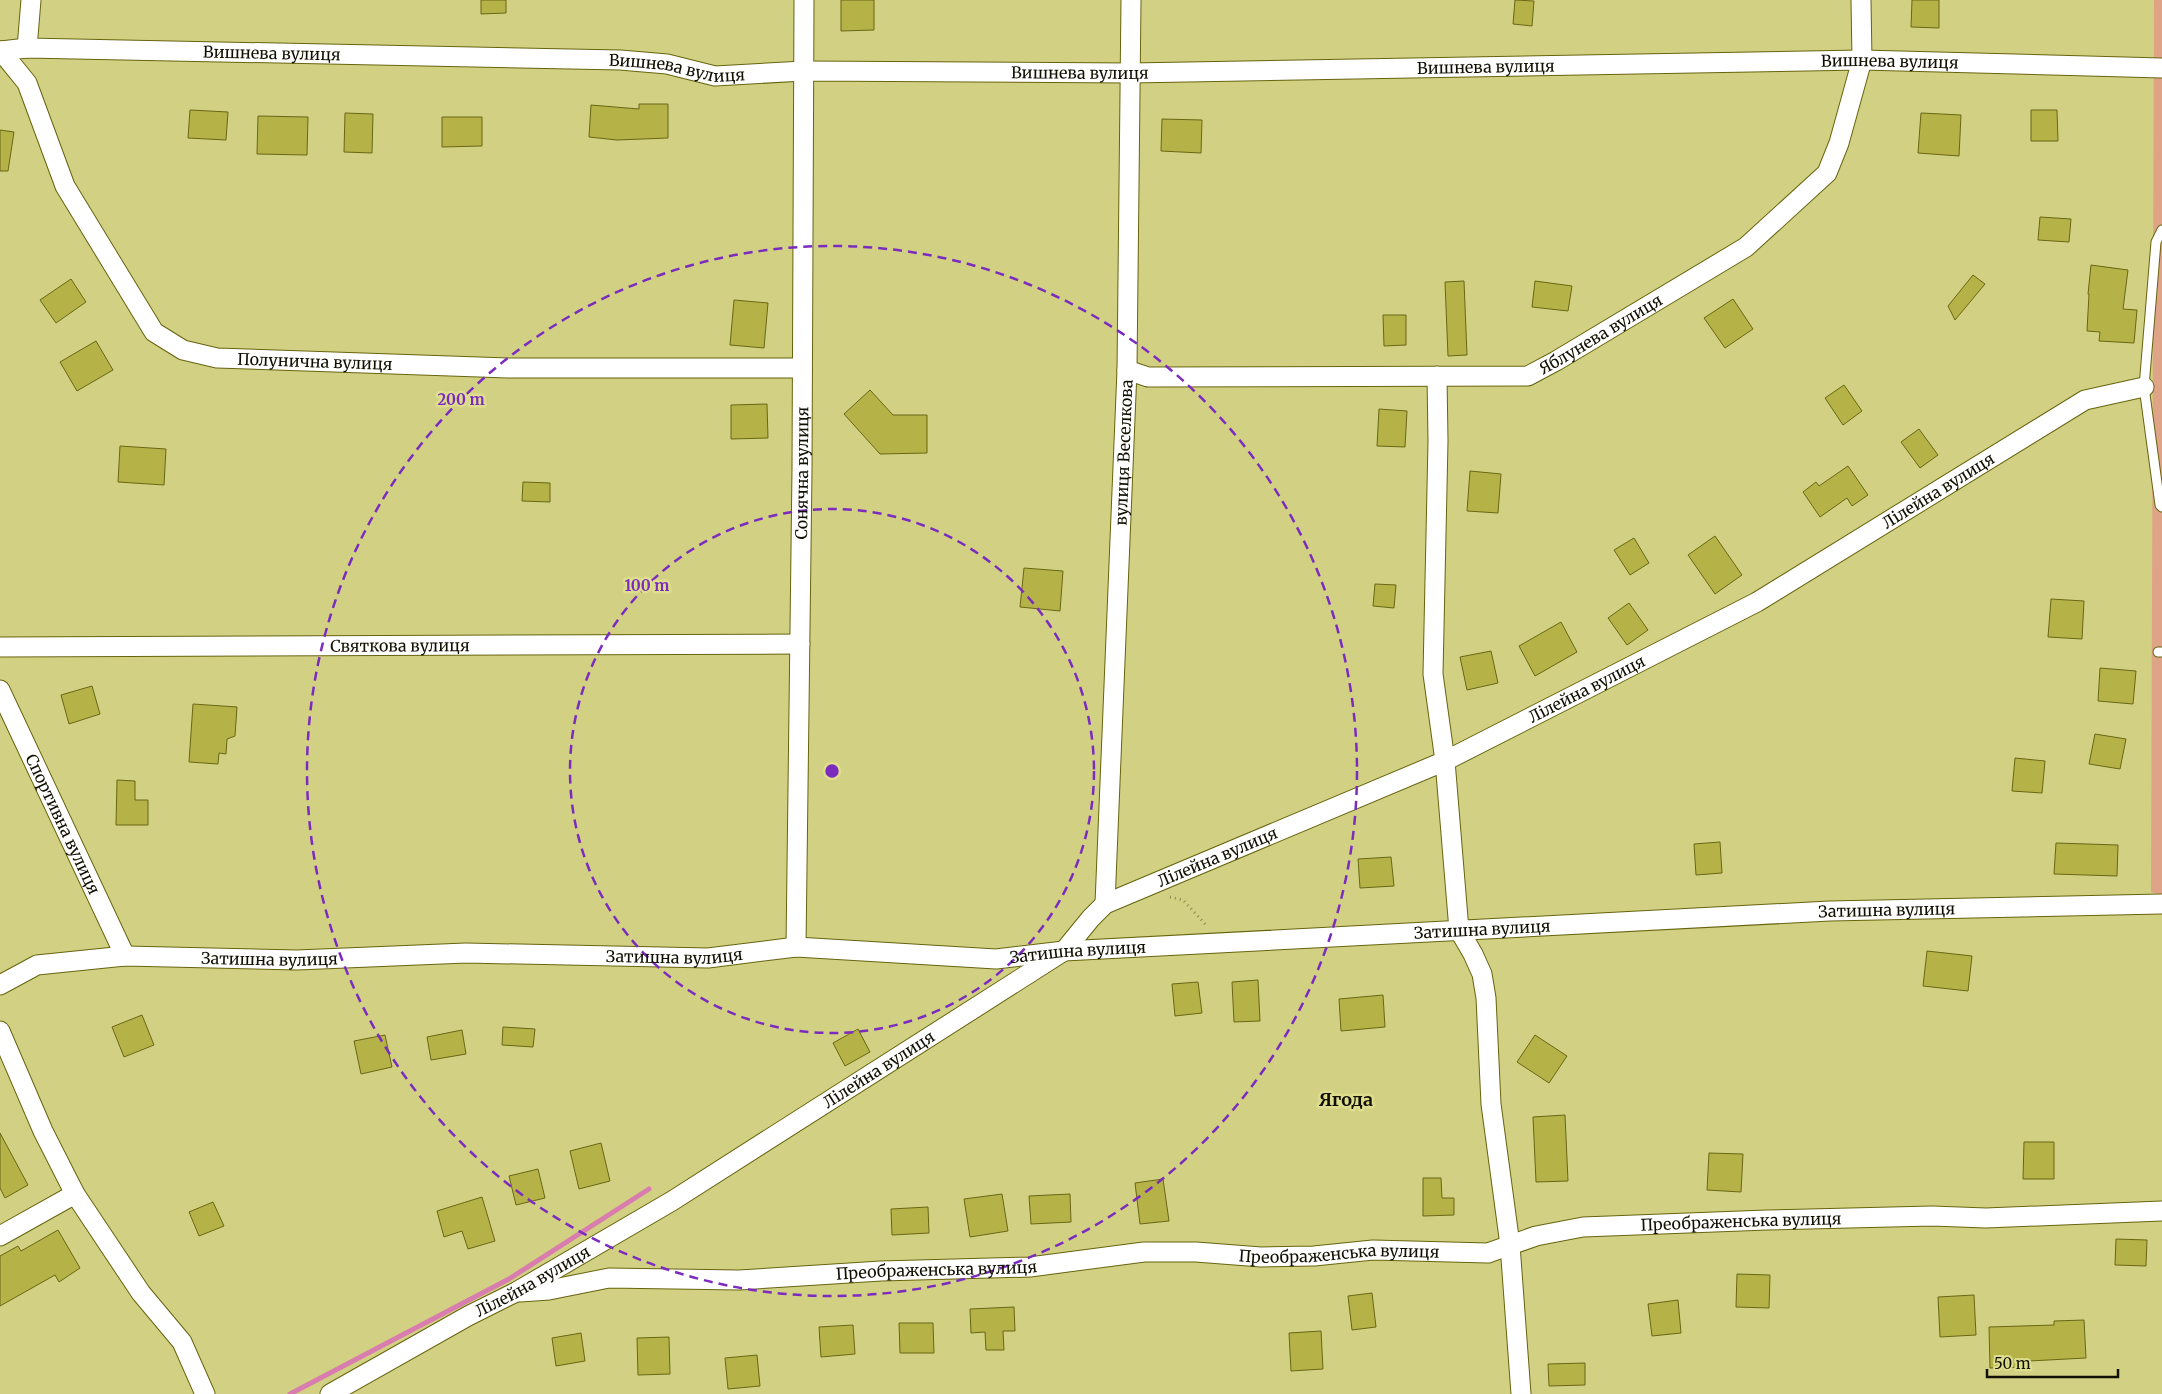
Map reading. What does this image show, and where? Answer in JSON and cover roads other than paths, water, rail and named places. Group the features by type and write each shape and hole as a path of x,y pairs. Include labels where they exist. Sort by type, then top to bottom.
{"street":[{"path":"27,48 30,0"},
{"name":"Сонячна вулиця","path":"796,947 804,0"},
{"name":"вулиця Веселкова","path":"1105,904 1127,370 1131,0"},
{"name":"Яблунева вулиця","path":"1127,370 1148,377 1528,376 1746,247 1827,173 1839,143 1862,60 1861,0"},
{"name":"Вишнева вулиця","path":"1,50 27,48 620,60 668,64 715,76 804,71 1130,73 1862,60 2162,68"},
{"name":"Полунична вулиця","path":"1,50 27,83 65,186 154,332 183,350 217,358 508,368 802,368"},
{"path":"1437,376 1438,441 1432,674 1445,761 1458,930 1473,954 1482,974 1489,1049 1491,1104 1510,1245 1521,1394"},
{"name":"Лілейна вулиця","path":"330,1394 468,1316 516,1292 672,1201 1064,951 1105,904 1445,761 1757,602 2085,400 2144,387"},
{"name":"Святкова вулиця","path":"0,647 800,644"},
{"name":"Спортивна вулиця","path":"0,690 125,956"},
{"name":"Затишна вулиця","path":"0,985 37,965 125,956 297,960 466,953 708,958 796,947 996,958 1064,951 1830,911 2162,904"},
{"path":"0,1030 43,1131 75,1194 141,1293 182,1342 204,1394"},
{"path":"0,1236 75,1194"},
{"name":"Преображенська вулиця","path":"516,1292 549,1290 609,1278 739,1280 881,1271 1030,1266 1144,1252 1196,1252 1261,1257 1314,1256 1373,1250 1488,1252 1536,1236 1583,1227 1922,1216 1986,1218 2162,1211"}],"lane":[{"path":"2162,230 2156,242 2144,387 2160,505 2162,507"}],"waterway":[{"path":"290,1394 509,1279 649,1189"}],"district":[{"name":"Ягода","path":"1346,1099"}]}
